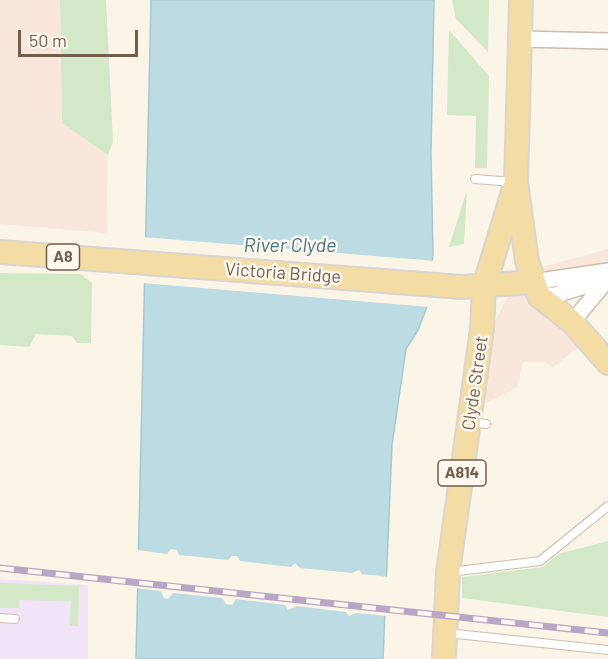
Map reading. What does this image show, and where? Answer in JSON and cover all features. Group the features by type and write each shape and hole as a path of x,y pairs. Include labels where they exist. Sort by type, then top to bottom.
{"main road":[{"name":"Clyde Street","path":"521,0 516,182 525,247 536,289"},
{"name":"Clyde Street","path":"444,659 448,572 472,466 478,423 484,287 516,182"},
{"name":"Victoria Bridge","path":"0,252 440,285 536,289"},
{"path":"536,289 572,322 608,363"}],"street":[{"path":"521,39 608,41"},
{"path":"536,289 556,295 608,276"},
{"path":"572,322 608,276"}],"lane":[{"path":"475,179 516,182"},
{"path":"448,572 540,561 608,506"},
{"path":"0,618 15,619"},
{"path":"445,633 608,650"}],"shaded area":[{"path":"0,0 60,0 62,123 108,155 107,233 0,224"},
{"path":"608,249 608,271 542,281 587,341 553,367 544,362 523,362 517,387 487,403 479,404 492,327 520,273"},
{"path":"0,579 88,585 88,659 0,659"}],"green space":[{"path":"60,0 106,0 113,142 108,155 62,123"},
{"path":"452,0 489,0 488,52 456,19"},
{"path":"449,30 489,76 487,168 475,168 476,116 447,115"},
{"path":"467,190 464,244 449,247"},
{"path":"0,273 81,274 92,283 91,343 77,343 72,336 36,334 29,347 0,345"},
{"path":"608,541 608,617 462,598 462,577 543,567 558,554"},
{"path":"0,583 79,586 78,626 70,626 71,601 19,600 19,608 0,608"}],"water":[{"name":"River Clyde","path":"151,0 434,0 431,153 433,253 427,307 418,330 406,349 392,445 383,659 136,659"}],"pier":[{"path":"143,237 435,261 430,307 142,283"},
{"path":"171,549 177,550 179,555 228,560 232,556 237,556 240,561 291,567 295,563 300,568 352,573 359,570 362,574 389,577 388,616 357,613 349,616 346,612 297,606 288,610 285,605 236,599 232,605 226,604 222,598 173,593 168,599 164,598 161,591 135,588 137,550 167,554"}],"railway":[{"path":"0,568 608,633"}]}
